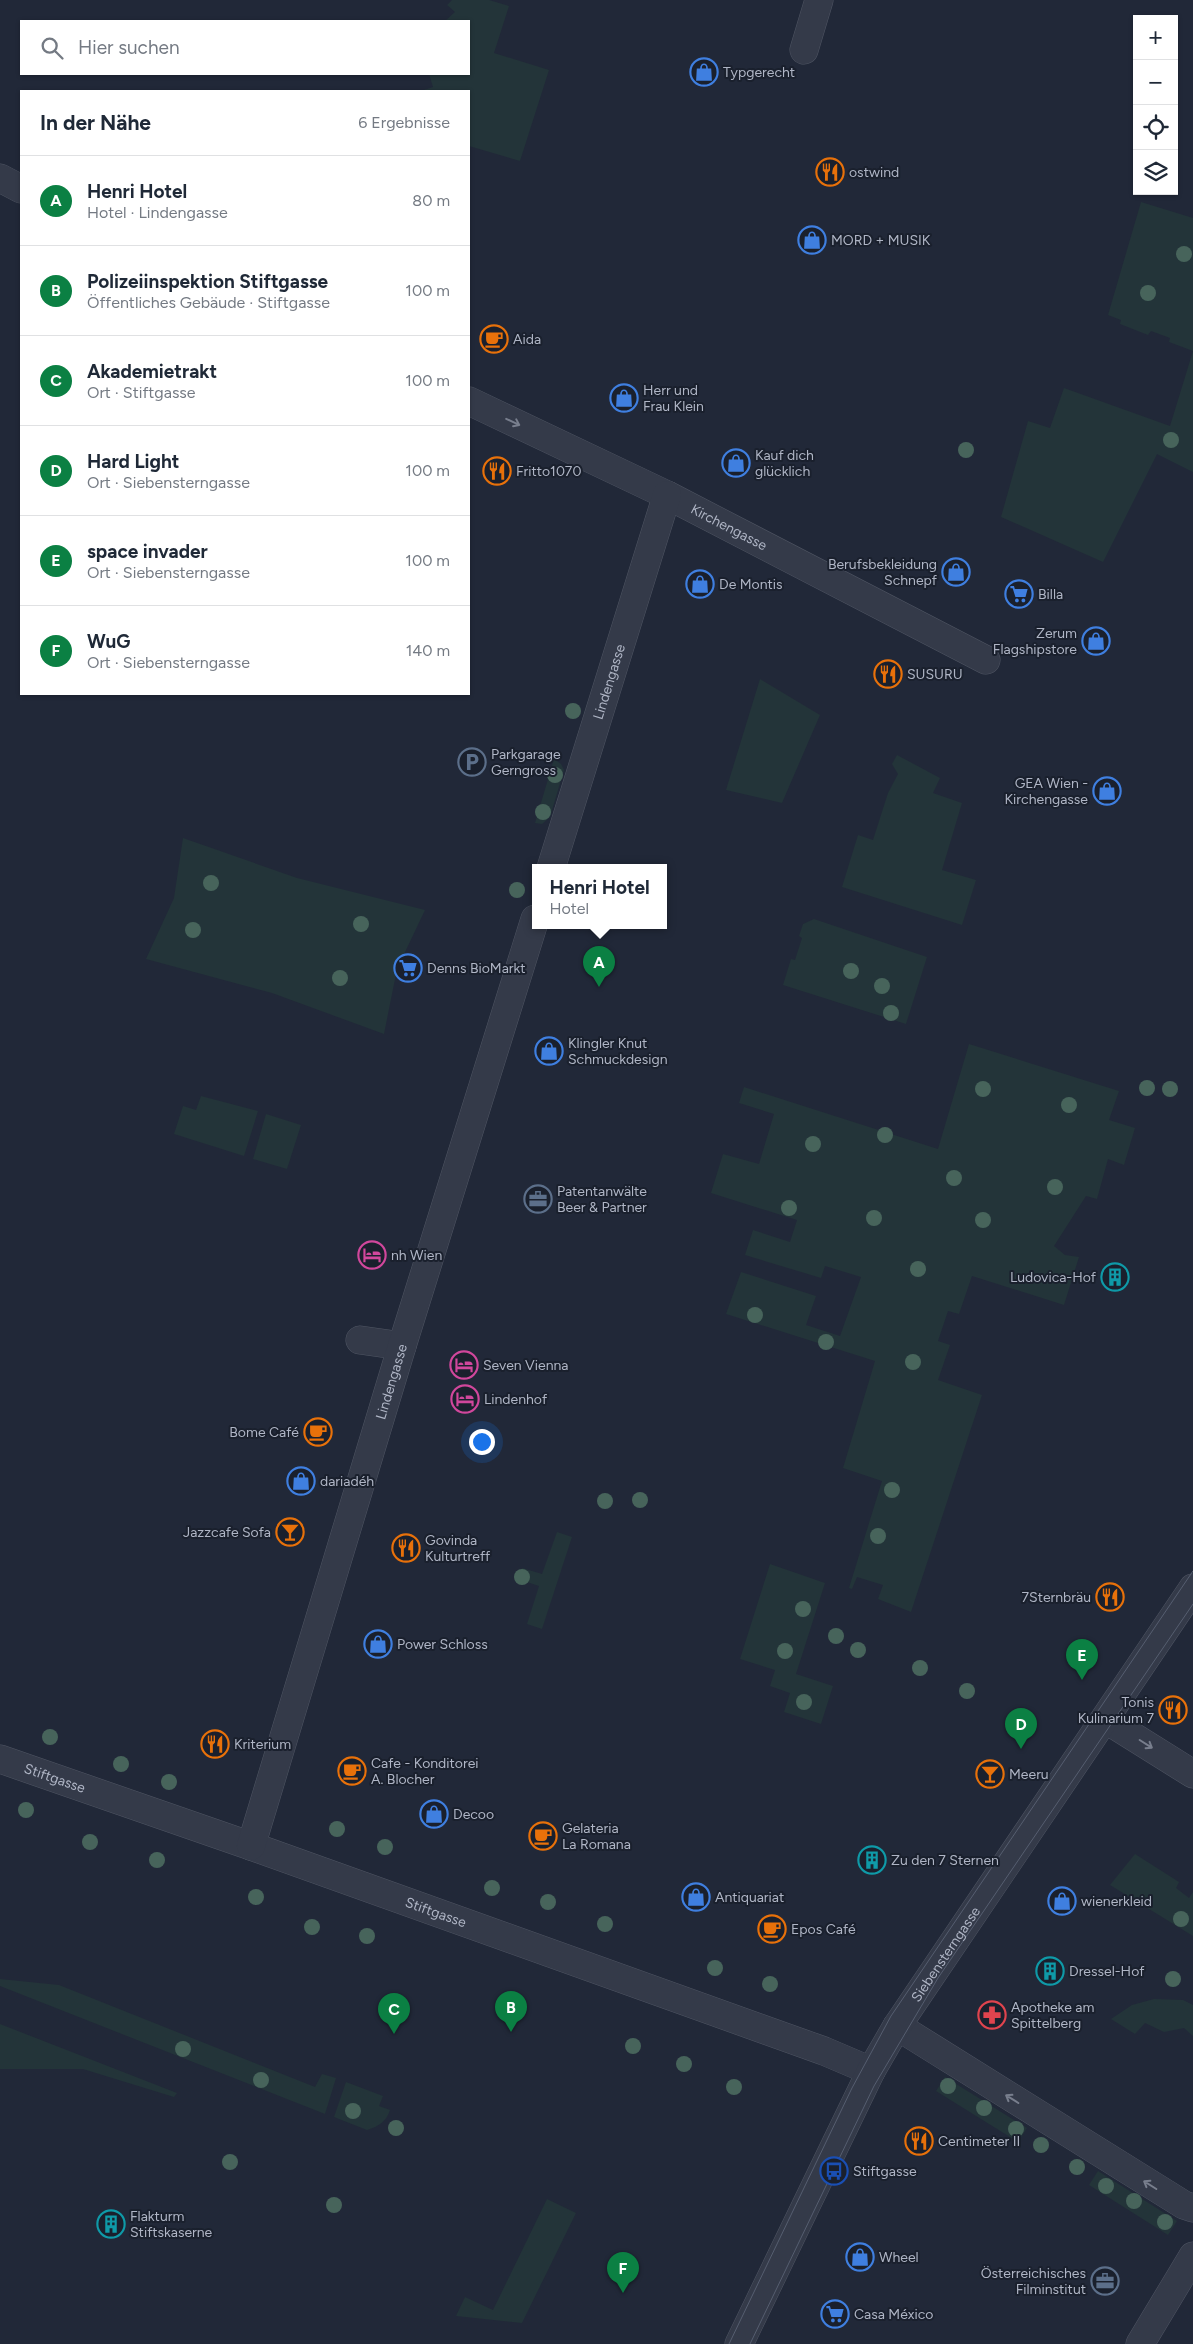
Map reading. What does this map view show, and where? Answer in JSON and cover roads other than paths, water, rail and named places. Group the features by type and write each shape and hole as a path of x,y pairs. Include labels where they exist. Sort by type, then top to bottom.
{"street":[{"path":"804,50 819,0"},
{"path":"0,178 20,188"},
{"name":"Kirchengasse","path":"470,401 667,495 986,660"},
{"name":"Lindengasse","path":"552,864 667,495"},
{"name":"Lindengasse","path":"251,1846 402,1346 532,929"},
{"path":"360,1340 402,1346"},
{"name":"Siebensterngasse","path":"739,2344 871,2071 897,2026 1193,1588"},
{"path":"1105,1718 1193,1774"},
{"name":"Stiftgasse","path":"0,1758 815,2047 871,2071"},
{"path":"897,2026 1184,2205 1193,2208"},
{"path":"1140,2344 1193,2256"}],"tram line":[{"path":"729,2344 852,2088 891,2016 1193,1571"},
{"path":"750,2344 874,2086 938,1978 1193,1604"}],"place":[{"name":"Typgerecht","path":"704,72"},
{"name":"ostwind","path":"830,172"},
{"name":"MORD + MUSIK","path":"812,240"},
{"name":"Aida","path":"494,339"},
{"name":"Herr und Frau Klein","path":"624,398"},
{"name":"Kauf dich glücklich","path":"736,463"},
{"name":"Fritto1070","path":"497,471"},
{"name":"Berufsbekleidung Schnepf","path":"956,572"},
{"name":"De Montis","path":"700,584"},
{"name":"Billa","path":"1019,594"},
{"name":"Zerum Flagshipstore","path":"1096,641"},
{"name":"SUSURU","path":"888,674"},
{"name":"Parkgarage Gerngross","path":"472,762"},
{"name":"GEA Wien - Kirchengasse","path":"1107,791"},
{"name":"Denns BioMarkt","path":"408,968"},
{"name":"Henri Hotel","path":"599,987"},
{"name":"Klingler Knut Schmuckdesign","path":"549,1051"},
{"name":"Patentanwälte Beer & Partner","path":"538,1199"},
{"name":"nh Wien","path":"372,1255"},
{"name":"Ludovica-Hof","path":"1115,1277"},
{"name":"Seven Vienna","path":"464,1365"},
{"name":"Lindenhof","path":"465,1399"},
{"name":"Bome Café","path":"318,1432"},
{"name":"dariadéh","path":"301,1481"},
{"name":"Jazzcafe Sofa","path":"290,1532"},
{"name":"Govinda Kulturtreff","path":"406,1548"},
{"name":"7Sternbräu","path":"1110,1597"},
{"name":"Power Schloss","path":"378,1644"},
{"name":"space invader","path":"1082,1680"},
{"name":"Tonis Kulinarium 7","path":"1173,1710"},
{"name":"Kriterium","path":"215,1744"},
{"name":"Hard Light","path":"1021,1749"},
{"name":"Cafe - Konditorei A. Blocher","path":"352,1771"},
{"name":"Meeru","path":"990,1774"},
{"name":"Decoo","path":"434,1814"},
{"name":"Gelateria La Romana","path":"543,1836"},
{"name":"Zu den 7 Sternen","path":"872,1860"},
{"name":"Antiquariat","path":"696,1897"},
{"name":"wienerkleid","path":"1062,1901"},
{"name":"Epos Café","path":"772,1929"},
{"name":"Dressel-Hof","path":"1050,1971"},
{"name":"Apotheke am Spittelberg","path":"992,2015"},
{"name":"Polizeiinspektion Stiftgasse","path":"511,2032"},
{"name":"Akademietrakt","path":"394,2034"},
{"name":"Centimeter II","path":"919,2141"},
{"name":"Stiftgasse","path":"834,2171"},
{"name":"Flakturm Stiftskaserne","path":"111,2224"},
{"name":"Wheel","path":"860,2257"},
{"name":"Österreichisches Filminstitut","path":"1105,2281"},
{"name":"WuG","path":"623,2293"},
{"name":"Casa México","path":"835,2314"}]}
